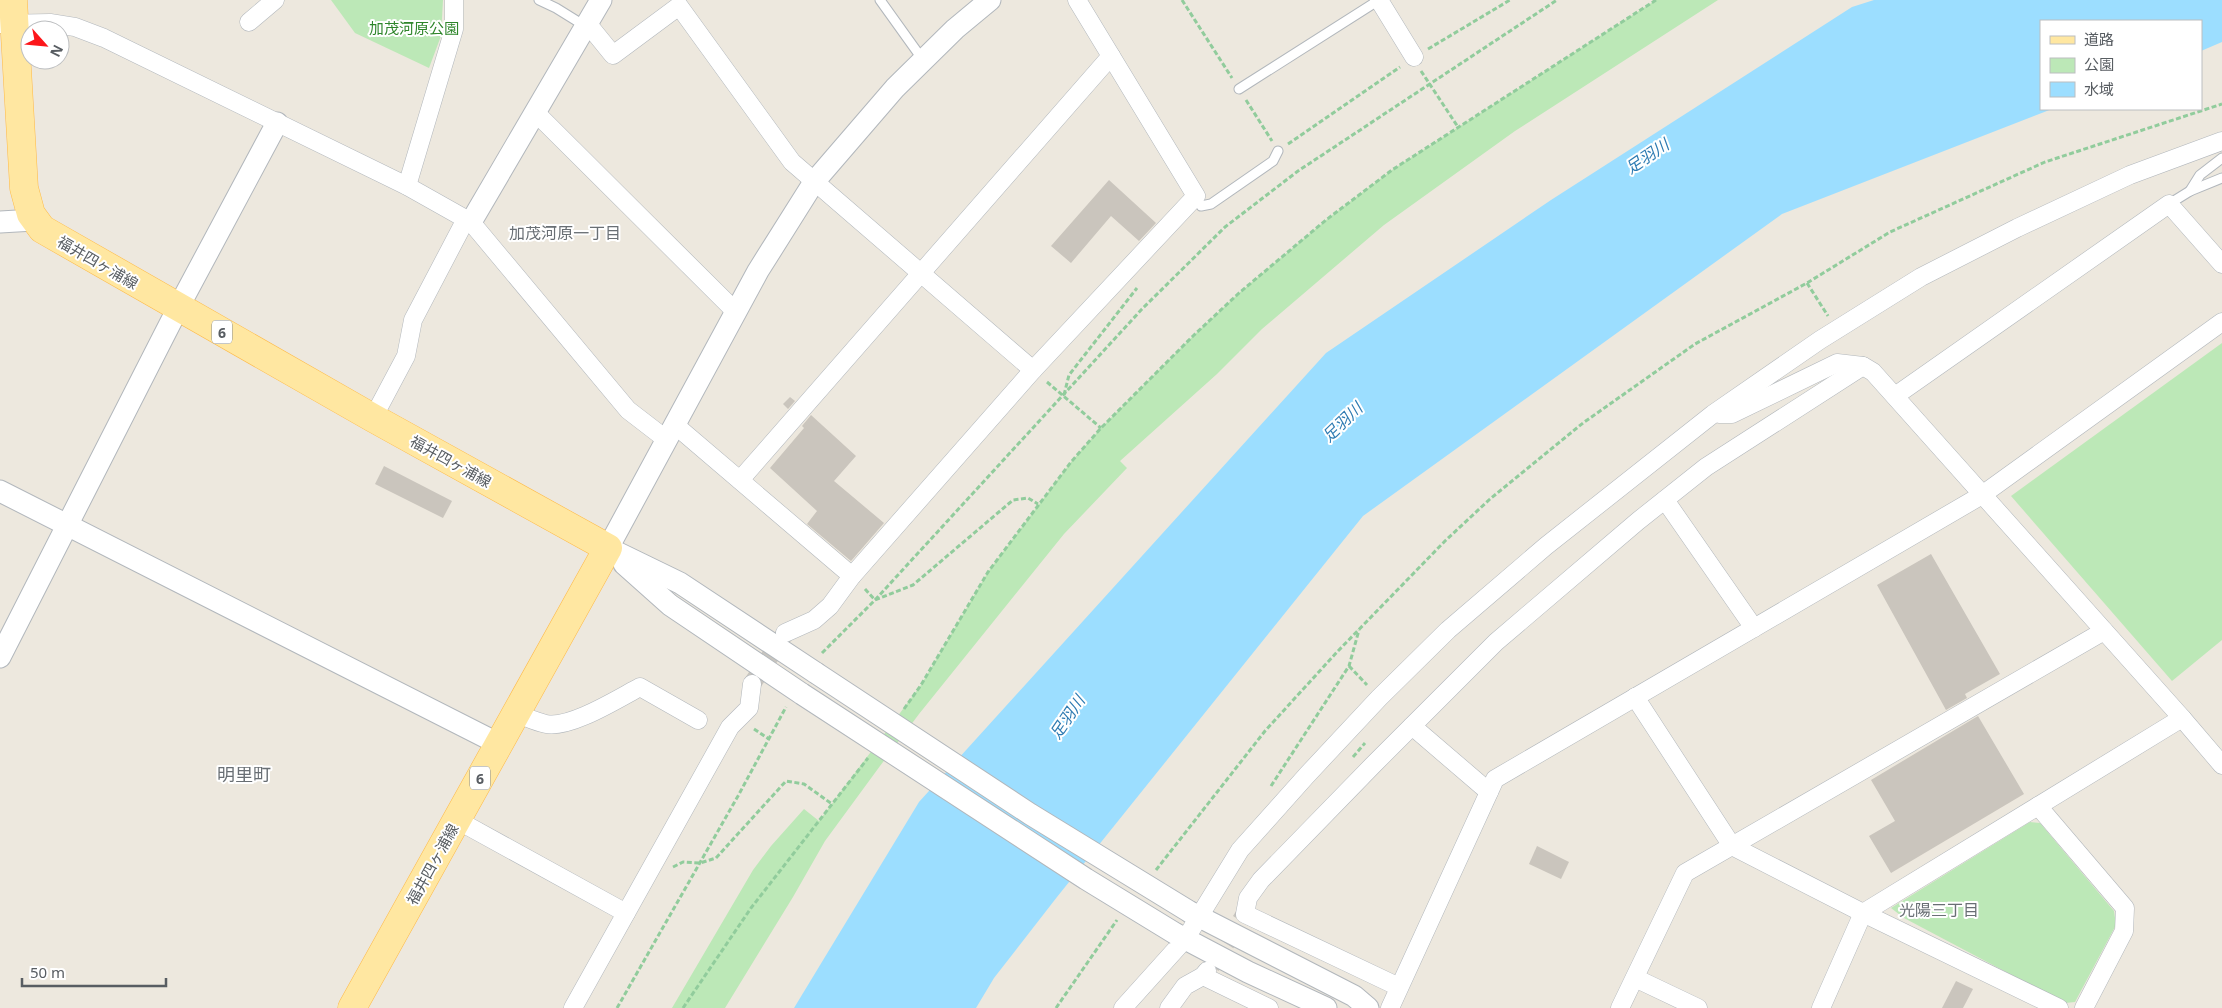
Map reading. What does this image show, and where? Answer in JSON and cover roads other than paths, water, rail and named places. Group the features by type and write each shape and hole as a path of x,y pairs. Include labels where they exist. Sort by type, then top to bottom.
{"main road":[{"name":"福井四ヶ浦線","path":"9,15 24,188 26,200 34,220 51,235 178,308 608,548 352,1008"}],"street":[{"path":"249,22 275,0"},
{"path":"407,186 454,29 454,0"},
{"path":"373,418 406,356 413,320 468,220 535,112 600,0"},
{"path":"608,548 736,312 784,228 814,182 869,116 923,60 990,0"},
{"path":"785,633 814,620 830,606 852,576 1033,370 1196,196 1077,0"},
{"path":"1383,1 1414,57"},
{"path":"586,25 613,55 679,6 792,162 1033,370"},
{"path":"9,15 75,27 104,38 407,186 468,220 628,410 671,433 740,480 852,576"},
{"path":"740,480 1111,56"},
{"path":"535,112 736,312"},
{"path":"0,657 178,308 277,122"},
{"path":"1122,1008 1181,936 1240,850 1386,691 1448,630 1546,546 1713,414 1820,340 1921,277 2017,228 2130,175 2222,141"},
{"path":"1895,396 2168,204 2222,264"},
{"path":"0,222 34,220"},
{"path":"1390,1008 1495,779 1982,495 2222,322"},
{"path":"1713,414 1732,414 1837,363 1863,366 1873,372 2182,718 2222,766"},
{"path":"1399,987 1245,914 1248,898 1261,880 1496,642 1706,467 1863,366"},
{"path":"0,491 499,744"},
{"path":"1665,500 1754,628"},
{"path":"608,548 680,583 816,667 1038,820 1194,915 1354,996 1368,1008"},
{"path":"608,548 670,605 795,698 1086,880 1181,936 1248,972 1326,1008"},
{"path":"1620,1008 1685,873 2104,631"},
{"path":"574,1008 730,727 749,708 752,684"},
{"path":"517,714 548,725 566,722 595,711 640,687 698,720"},
{"path":"1635,697 1732,846 1863,913 2059,1008"},
{"path":"1821,1008 1863,913 2182,718"},
{"path":"1412,726 1489,792"},
{"path":"2038,806 2125,908 2124,931 2084,1008"},
{"path":"457,820 626,913"},
{"path":"1169,1008 1185,986 1205,974 1269,1008"},
{"path":"1635,978 1698,1008"}],"lane":[{"path":"539,0 586,25"},
{"path":"880,0 923,60"},
{"path":"1239,89 1383,1"},
{"path":"1196,196 1201,206 1211,204 1274,161 1278,151"},
{"path":"2190,191 2200,175 2222,158"},
{"path":"2168,204 2190,191 2222,178"}],"water":[{"name":"足羽川","path":"1874,0 2222,0 2222,42 2202,51 2202,20 2040,20 2040,110 2049,110 1782,214 1363,516 1057,897 994,978 976,1008 794,1008 919,802 1326,353 1551,200 1852,7"}],"tunnel":[{"path":"752,684 784,635"},
{"path":"1211,966 1245,914"}],"district":[{"name":"加茂河原一丁目","path":"565,233"},
{"name":"明里町","path":"244,774"},
{"name":"光陽三丁目","path":"1939,910"}],"park label":[{"name":"加茂河原公園","path":"414,28"}]}
